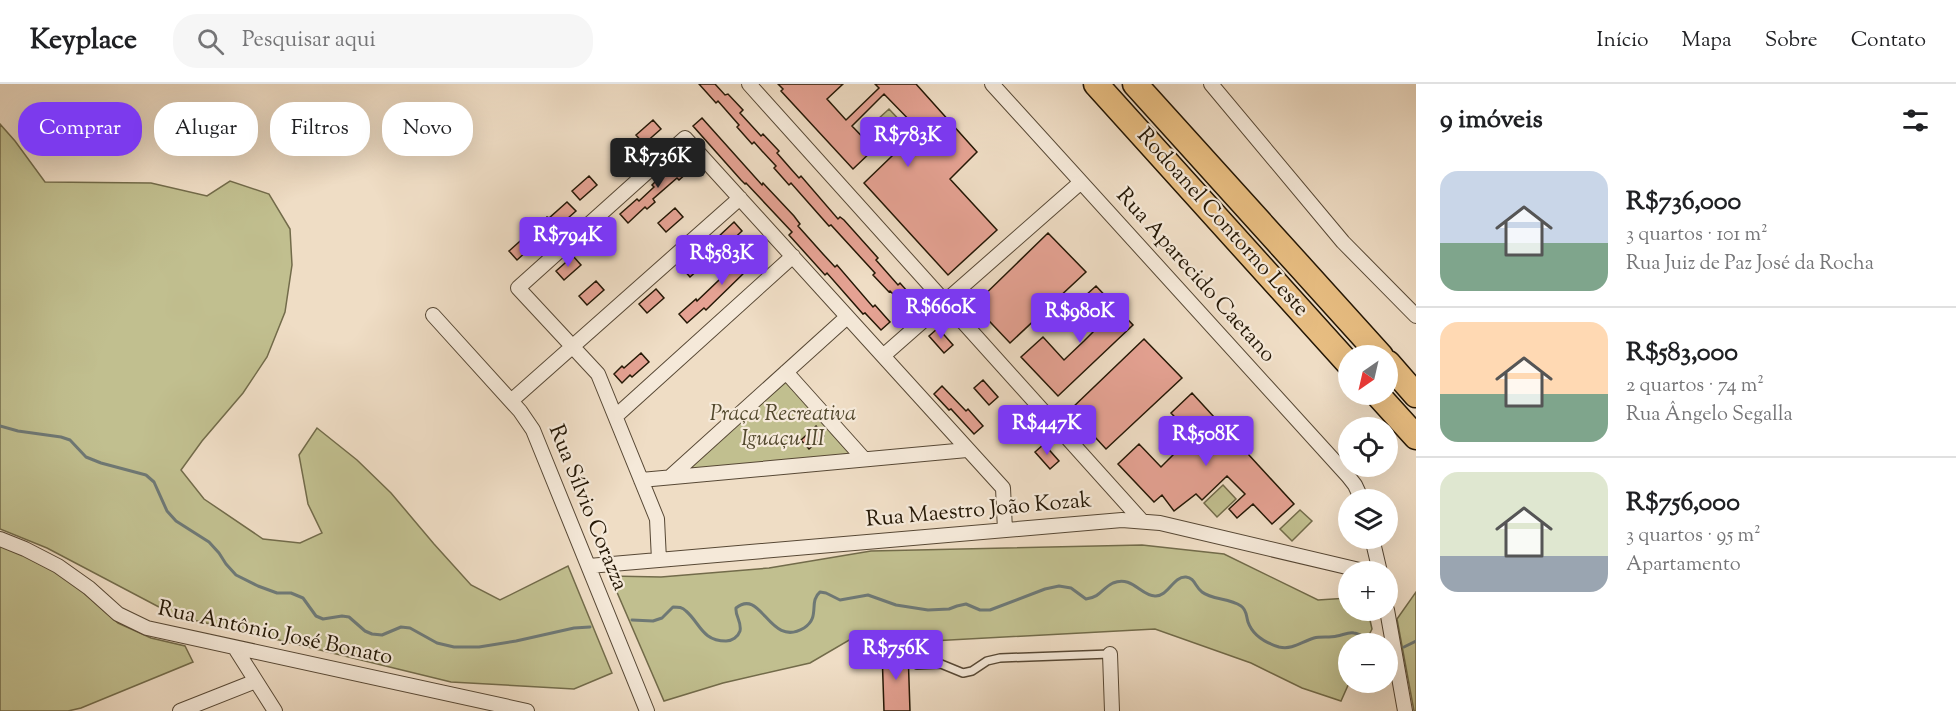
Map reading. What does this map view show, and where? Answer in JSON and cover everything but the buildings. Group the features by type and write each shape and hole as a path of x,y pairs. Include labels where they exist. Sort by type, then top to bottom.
{"highway":[{"name":"Rodoanel Contorno Leste","path":"1096,84 1338,352"},
{"name":"Rodoanel Contorno Leste","path":"1135,84 1372,345"},
{"path":"1398,367 1416,378"},
{"name":"Rodoanel Contorno Leste","path":"1398,374 1416,395"},
{"path":"1387,405 1416,437"}],"street":[{"path":"749,84 1142,520"},
{"name":"Rua Aparecido Caetano","path":"992,84 1348,476 1357,489"},
{"path":"1211,84 1343,242 1416,316"},
{"path":"659,560 657,519 598,374 518,288 686,138 1003,488 1005,530"},
{"path":"883,356 1081,182"},
{"path":"511,401 740,198"},
{"path":"616,416 793,256"},
{"name":"Rua Sílvio Corazza","path":"432,315 511,401 533,430 647,711"},
{"path":"669,477 847,317"},
{"path":"786,372 864,459"},
{"path":"641,480 967,450"},
{"name":"Rua Maestro João Kozak","path":"589,566 1115,520 1142,520 1338,565"},
{"name":"Rua Antônio José Bonato","path":"0,539 58,566 89,588 117,614 132,622 165,633 525,711"},
{"path":"1389,621 1405,711"},
{"path":"235,648 275,711"},
{"path":"1110,654 1112,711"},
{"path":"180,711 256,681"}],"lane":[{"path":"917,665 941,664 963,673 972,671 987,661 1000,658 1110,654"}],"green space":[{"path":"889,109 903,124 880,145 866,130"},
{"path":"0,124 18,145 18,156 26,156 45,182 151,183 207,196 230,181 269,194 290,229 292,265 285,312 267,357 243,393 202,441 181,470 204,499 263,539 300,543 322,533 308,504 299,455 317,428 357,460 391,493 471,585 500,600 568,566 612,673 574,689 451,682 176,616 47,548 0,529"},
{"name":"Praça Recreativa Iguaçu III","path":"786,382 850,454 686,470"},
{"path":"1223,485 1236,499 1217,517 1204,503"},
{"path":"1300,510 1312,521 1292,541 1280,529"},
{"path":"0,544 68,579 118,623 151,638 185,646 193,662 81,708 68,711 0,711"},
{"path":"1142,545 1224,554 1318,600 1338,599 1338,621 1370,621 1372,629 1370,633 1338,633 1338,693 1345,693 1341,701 1302,688 1251,663 1155,629 913,642 856,636 810,663 723,683 664,701 610,576 661,577 769,568 871,551"},
{"path":"1416,592 1416,711 1414,711 1398,618"}],"waterway":[{"path":"0,426 70,440 86,457 146,475 154,482 167,511 176,521 209,542 236,575 277,593 291,593 303,598 316,616 323,619 349,617 372,634 382,635 401,627 410,628 437,643 454,647 479,647 574,628 590,627"},
{"path":"632,620 653,621 662,618 673,607 680,608 691,616 706,635 726,641 734,638 740,631 736,608 745,604 753,605 782,631 792,632 809,624 815,600 820,592 840,600 868,595 896,605 928,610 949,609 966,604 980,610 990,610 1059,586 1071,588 1086,599 1120,581 1155,596 1164,593 1178,580 1186,577 1191,579 1206,595 1241,606 1253,631 1260,638 1279,647 1289,647 1319,637 1338,636"},
{"path":"1404,647 1416,641"}]}
